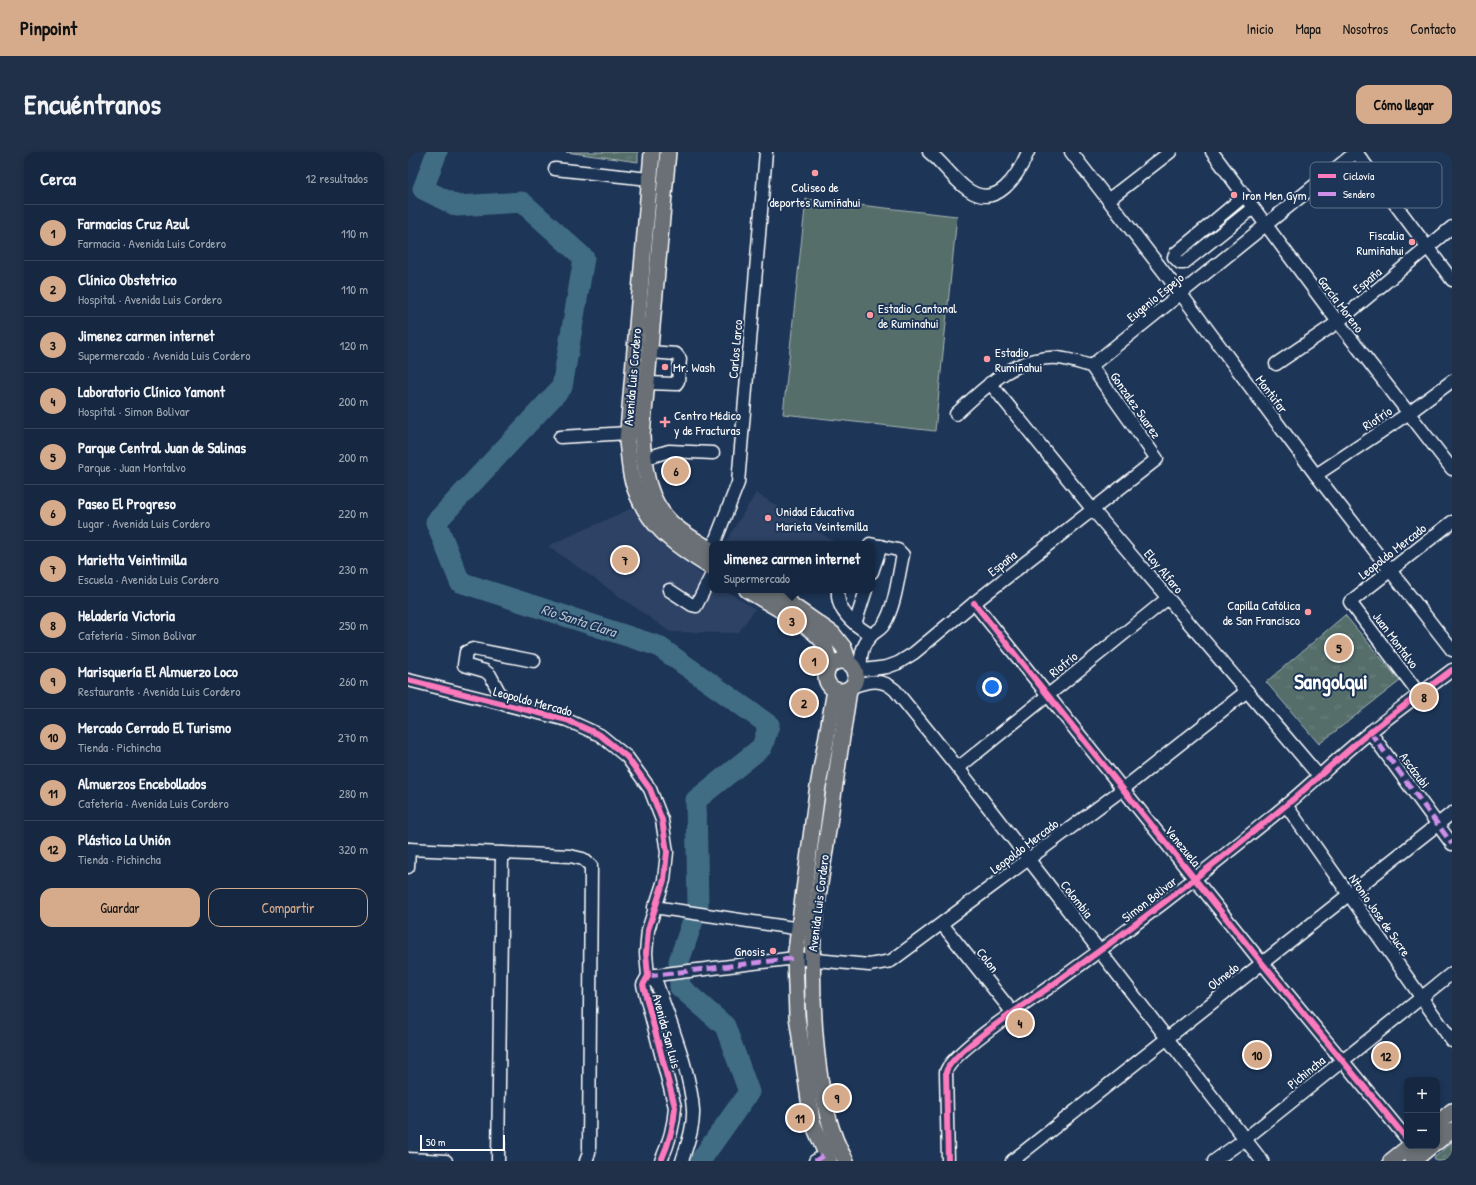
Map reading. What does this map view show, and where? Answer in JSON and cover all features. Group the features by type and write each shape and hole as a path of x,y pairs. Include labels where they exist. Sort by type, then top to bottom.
{"main road":[{"name":"Avenida Luis Cordero","path":"652,152 628,433 631,477 645,510 661,532 681,549 709,568"},
{"name":"Avenida Luis Cordero","path":"668,152 642,435 643,459 650,491 664,514 678,529 709,548"},
{"path":"752,593 808,628 818,637 825,646 830,666"},
{"path":"774,593 833,634 844,648 851,678"},
{"path":"841,660 851,678 831,687 826,679 826,674 830,666 841,660"},
{"name":"Avenida Luis Cordero","path":"823,1159 812,1121 805,1077 797,1016 795,958 817,792 851,678"},
{"name":"Avenida Luis Cordero","path":"846,1161 837,1146 826,1111 820,1076 814,1016 812,959 813,931 851,678"},
{"path":"1440,1121 1452,1111"},
{"path":"1440,1140 1452,1130"},
{"path":"1391,1161 1420,1152"}],"street":[{"name":"Carlos Larco","path":"715,541 738,483 766,152"},
{"path":"929,152 967,189 975,194 987,196 1000,192 1011,184 1022,167 1028,152"},
{"name":"Montùfar","path":"1071,152 1181,294 1316,475 1452,650"},
{"path":"1108,200 1170,152"},
{"name":"García Moreno","path":"1212,152 1338,322 1452,469"},
{"path":"1356,152 1364,162"},
{"name":"Eugenio Espejo","path":"1344,162 1356,152"},
{"path":"555,168 649,179"},
{"name":"Eugenio Espejo","path":"1091,366 1310,190"},
{"path":"1244,196 1176,253 1174,257 1176,261 1184,263 1253,208"},
{"path":"1398,208 1452,280"},
{"name":"España","path":"1276,364 1338,322 1452,227"},
{"path":"647,383 676,384 680,367 680,359 676,354 650,352"},
{"path":"956,414 990,383 1021,364 1040,359 1058,358 1091,366"},
{"name":"Gonzalez Suarez","path":"1091,366 1157,459"},
{"name":"Riofrío","path":"1316,475 1409,413 1452,381"},
{"name":"Eloy Alfaro","path":"990,383 1093,510 1319,776"},
{"path":"560,437 628,433"},
{"path":"643,459 669,451 713,453"},
{"name":"España","path":"851,678 898,663 914,653 974,603 1157,459"},
{"name":"Leopoldo Mercado","path":"1350,602 1452,522"},
{"path":"851,678 860,660 861,654 872,635 878,632 890,613 903,555 902,552 876,545"},
{"path":"669,590 696,606 709,572"},
{"path":"838,593 838,600 842,611 855,624 872,635"},
{"path":"855,624 865,593"},
{"name":"Riofrío","path":"958,768 1168,598"},
{"name":"Juan Montalvo","path":"1350,602 1420,695"},
{"name":"Venezuela","path":"974,603 1262,963 1404,1135"},
{"path":"506,705 490,675 485,671 464,665 466,652 472,649 534,661"},
{"name":"Simon Bolìvar","path":"948,1161 945,1085 947,1067 955,1058 1013,1013 1100,952 1286,806 1370,732 1452,670"},
{"name":"Colombia","path":"851,678 889,684 958,768 1262,1161"},
{"name":"Leopoldo Mercado","path":"408,680 566,720 584,726 609,742 627,757 650,789 662,820 665,836 666,852 664,880 654,907"},
{"name":"Leopoldo Mercado","path":"648,976 795,958 869,965 891,961 1123,789 1247,691"},
{"name":"Ascázubi","path":"1370,732 1452,844"},
{"name":"Ntonio Jose de Sucre","path":"1286,806 1452,1041"},
{"name":"Olmedo","path":"1012,1161 1452,813"},
{"path":"408,866 408,849 570,856 583,859 591,866 589,1153 586,1161"},
{"path":"498,1161 502,853"},
{"path":"654,907 736,918 813,931"},
{"name":"Avenida San Luis","path":"654,907 648,930 646,953 648,976 643,984 675,1107 672,1136 661,1161"},
{"name":"Colon","path":"942,924 1013,1013"},
{"name":"Pichincha","path":"1214,1161 1245,1139 1452,973"},
{"name":"Avenida San Luis","path":"648,976 657,984 690,1088 693,1111 690,1134 682,1161"},
{"path":"408,1159 446,1161"}],"shaded area":[{"name":"Unidad Educativa Marieta Veintemilla","path":"756,493 833,541 726,541"},
{"path":"632,508 657,541 709,580 709,593 730,593 755,609 738,633 670,632 548,546"}],"green space":[{"path":"566,152 638,152 638,162"},
{"name":"Estadio Cantonal de Ruminahui","path":"806,199 957,216 935,431 783,414"},
{"path":"1345,615 1400,681 1319,744 1266,682"},
{"path":"1452,1142 1452,1161 1436,1161 1434,1158"}],"waterway":[{"name":"Río Santa Clara","path":"437,152 423,189 457,206 522,202 584,258 562,387 436,522 460,582 658,646 769,725 762,747 696,800 698,906 679,961 680,987 725,1026 749,1092 700,1161"}],"marked path":[{"path":"1370,732 1452,844"},
{"path":"648,976 795,958"},
{"path":"815,1161 825,1155"}],"cycle path":[{"path":"974,603 1262,963 1404,1135"},
{"path":"948,1161 946,1072 951,1063 961,1053 992,1027 1111,943 1199,875 1285,806 1369,733 1452,670"},
{"path":"408,680 567,720 600,735 627,757 650,789 662,820 667,852 664,880 648,930 646,953 648,976 643,985 675,1107 671,1135 661,1161"}],"place":[{"name":"Coliseo de deportes Rumiñahui","path":"815,173"},
{"name":"Iron Men Gym","path":"1234,195"},
{"name":"Fiscalia Rumiñahui","path":"1412,242"},
{"name":"Estadio Cantonal de Ruminahui","path":"870,315"},
{"name":"Estadio Rumiñahui","path":"987,359"},
{"name":"Mr. Wash","path":"665,367"},
{"name":"Centro Médico y de Fracturas","path":"665,422"},
{"name":"Paseo El Progreso","path":"676,471"},
{"name":"Unidad Educativa Marieta Veintemilla","path":"768,518"},
{"name":"Marietta Veintimilla","path":"625,560"},
{"name":"Capilla Católica de San Francisco","path":"1308,612"},
{"name":"Jimenez carmen internet","path":"792,621"},
{"name":"Parque Central Juan de Salinas","path":"1339,648"},
{"name":"Farmacias Cruz Azul","path":"814,661"},
{"name":"Heladería Victoria","path":"1424,697"},
{"name":"Clínico Obstetrico","path":"804,703"},
{"name":"Gnosis","path":"773,951"},
{"name":"Laboratorio Clínico Yamont","path":"1020,1023"},
{"name":"Mercado Cerrado El Turismo","path":"1257,1055"},
{"name":"Plástico La Unión","path":"1386,1056"},
{"name":"Marisquería El Almuerzo Loco","path":"837,1098"},
{"name":"Almuerzos Encebollados","path":"800,1118"}],"district":[{"name":"Sangolqui","path":"1331,681"}]}
